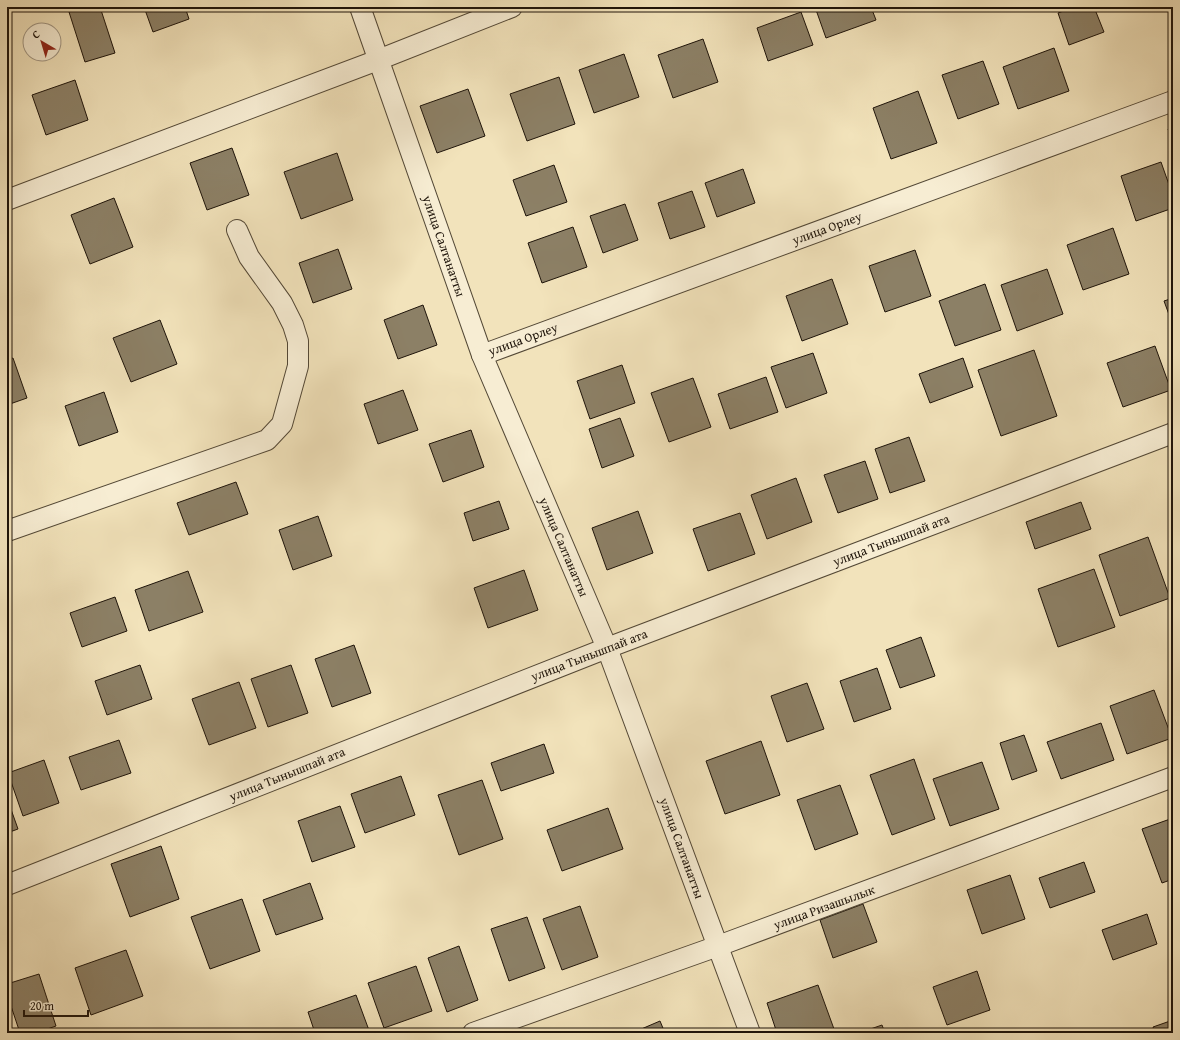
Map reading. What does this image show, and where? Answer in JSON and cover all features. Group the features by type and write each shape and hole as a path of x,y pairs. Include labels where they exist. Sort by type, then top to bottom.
{"street":[{"name":"улица Салтанатты","path":"360,7 482,355 607,648 750,1033"},
{"path":"7,200 378,60 512,7"},
{"name":"улица Орлеу","path":"482,355 1173,101"},
{"path":"7,531 267,440 282,424 298,366 298,341 282,302 248,257 237,230"},
{"name":"улица Тынышпай ата","path":"7,885 607,648 1173,433"},
{"name":"улица Ризашылык","path":"473,1033 718,946 1173,777"}],"building":[{"path":"86,7 100,7 115,53 85,62 69,12"},
{"path":"144,7 185,7 189,19 153,32"},
{"path":"815,7 871,7 876,20 826,38"},
{"path":"1074,7 1094,7 1104,32 1069,45 1058,13"},
{"path":"801,12 813,45 768,61 757,28"},
{"path":"703,39 718,82 673,98 658,55"},
{"path":"1054,48 1069,91 1018,109 1003,67"},
{"path":"624,54 639,97 594,113 579,70"},
{"path":"983,61 999,104 958,119 942,75"},
{"path":"559,77 575,124 527,141 510,94"},
{"path":"75,80 88,120 46,135 32,95"},
{"path":"468,89 485,136 437,153 420,106"},
{"path":"918,91 937,143 891,159 873,108"},
{"path":"1173,128 1173,143 1168,129"},
{"path":"232,148 249,195 207,210 190,163"},
{"path":"337,153 353,200 301,219 284,172"},
{"path":"1161,162 1173,196 1173,208 1136,221 1121,176"},
{"path":"554,165 567,202 526,216 513,180"},
{"path":"743,169 755,203 717,217 705,183"},
{"path":"692,191 705,227 670,239 658,203"},
{"path":"114,198 133,247 90,264 71,215"},
{"path":"625,204 638,240 603,253 590,216"},
{"path":"573,227 587,267 542,283 528,243"},
{"path":"1113,228 1129,274 1083,290 1067,245"},
{"path":"338,249 352,289 313,303 299,263"},
{"path":"915,250 931,296 885,312 869,266"},
{"path":"1047,269 1063,314 1017,331 1001,285"},
{"path":"832,279 848,324 802,341 786,296"},
{"path":"985,284 1001,330 955,346 939,301"},
{"path":"1173,298 1173,319 1171,320 1164,301"},
{"path":"423,305 437,345 398,359 384,320"},
{"path":"160,320 177,364 131,382 113,338"},
{"path":"1155,346 1171,390 1123,407 1107,363"},
{"path":"1034,350 1057,416 1001,436 978,370"},
{"path":"813,353 827,393 786,408 771,367"},
{"path":"13,358 27,398 7,405 7,360"},
{"path":"963,358 973,387 930,403 919,374"},
{"path":"622,365 635,403 590,419 577,381"},
{"path":"766,377 778,412 730,429 718,394"},
{"path":"693,378 711,427 669,442 651,393"},
{"path":"403,390 418,430 378,444 364,404"},
{"path":"104,392 118,432 79,446 65,406"},
{"path":"620,418 634,456 602,468 589,429"},
{"path":"471,430 484,467 443,482 429,444"},
{"path":"909,437 925,481 890,493 875,449"},
{"path":"865,461 878,499 838,513 824,475"},
{"path":"796,478 812,522 767,539 751,495"},
{"path":"236,482 248,514 189,535 177,503"},
{"path":"499,501 509,529 473,541 464,513"},
{"path":"1081,502 1091,529 1035,549 1026,522"},
{"path":"638,511 653,553 607,570 592,528"},
{"path":"740,513 755,554 708,571 693,529"},
{"path":"318,516 332,556 293,570 279,530"},
{"path":"1148,537 1170,598 1120,616 1099,555"},
{"path":"1094,569 1115,627 1058,647 1038,589"},
{"path":"524,570 538,610 488,628 474,588"},
{"path":"188,571 203,612 149,631 135,590"},
{"path":"115,597 127,631 82,647 70,613"},
{"path":"921,637 935,676 900,688 886,650"},
{"path":"354,645 371,693 332,707 315,659"},
{"path":"140,665 152,699 107,715 95,681"},
{"path":"291,665 308,713 268,727 251,679"},
{"path":"877,668 891,709 854,722 840,681"},
{"path":"239,682 256,728 209,745 192,699"},
{"path":"807,683 824,729 787,742 771,696"},
{"path":"1154,690 1172,738 1127,754 1110,706"},
{"path":"1101,723 1114,760 1061,779 1047,742"},
{"path":"1024,735 1037,771 1012,780 1000,743"},
{"path":"119,740 131,773 81,790 69,757"},
{"path":"761,741 780,795 725,814 706,761"},
{"path":"544,744 554,773 501,791 491,763"},
{"path":"914,759 935,819 892,835 870,775"},
{"path":"44,760 59,803 23,816 8,773"},
{"path":"982,762 999,809 950,826 933,779"},
{"path":"401,776 415,815 365,833 351,794"},
{"path":"482,780 503,839 459,855 438,795"},
{"path":"840,785 858,834 815,850 797,800"},
{"path":"7,798 18,829 7,833"},
{"path":"340,806 355,847 312,862 298,821"},
{"path":"608,808 623,849 562,871 547,830"},
{"path":"1173,818 1173,879 1162,883 1142,829"},
{"path":"161,846 179,899 130,917 111,864"},
{"path":"1084,862 1095,892 1050,908 1039,878"},
{"path":"1010,875 1025,919 982,934 967,890"},
{"path":"310,883 323,919 276,935 263,900"},
{"path":"242,899 260,951 210,969 191,917"},
{"path":"863,904 877,942 833,958 820,920"},
{"path":"580,906 598,957 562,970 543,919"},
{"path":"1147,914 1157,944 1113,960 1102,930"},
{"path":"527,917 545,968 509,981 491,929"},
{"path":"459,946 478,1000 447,1012 428,958"},
{"path":"126,950 143,996 91,1015 75,968"},
{"path":"416,966 432,1011 384,1028 368,983"},
{"path":"977,971 990,1010 947,1025 933,987"},
{"path":"39,974 56,1026 36,1033 20,1033 7,994 7,984"},
{"path":"818,985 834,1029 821,1033 777,1033 767,1003"},
{"path":"356,995 370,1033 315,1033 308,1012"},
{"path":"1173,1020 1173,1033 1155,1033 1153,1027"},
{"path":"660,1021 665,1033 632,1033"},
{"path":"882,1025 885,1033 859,1033"}]}
